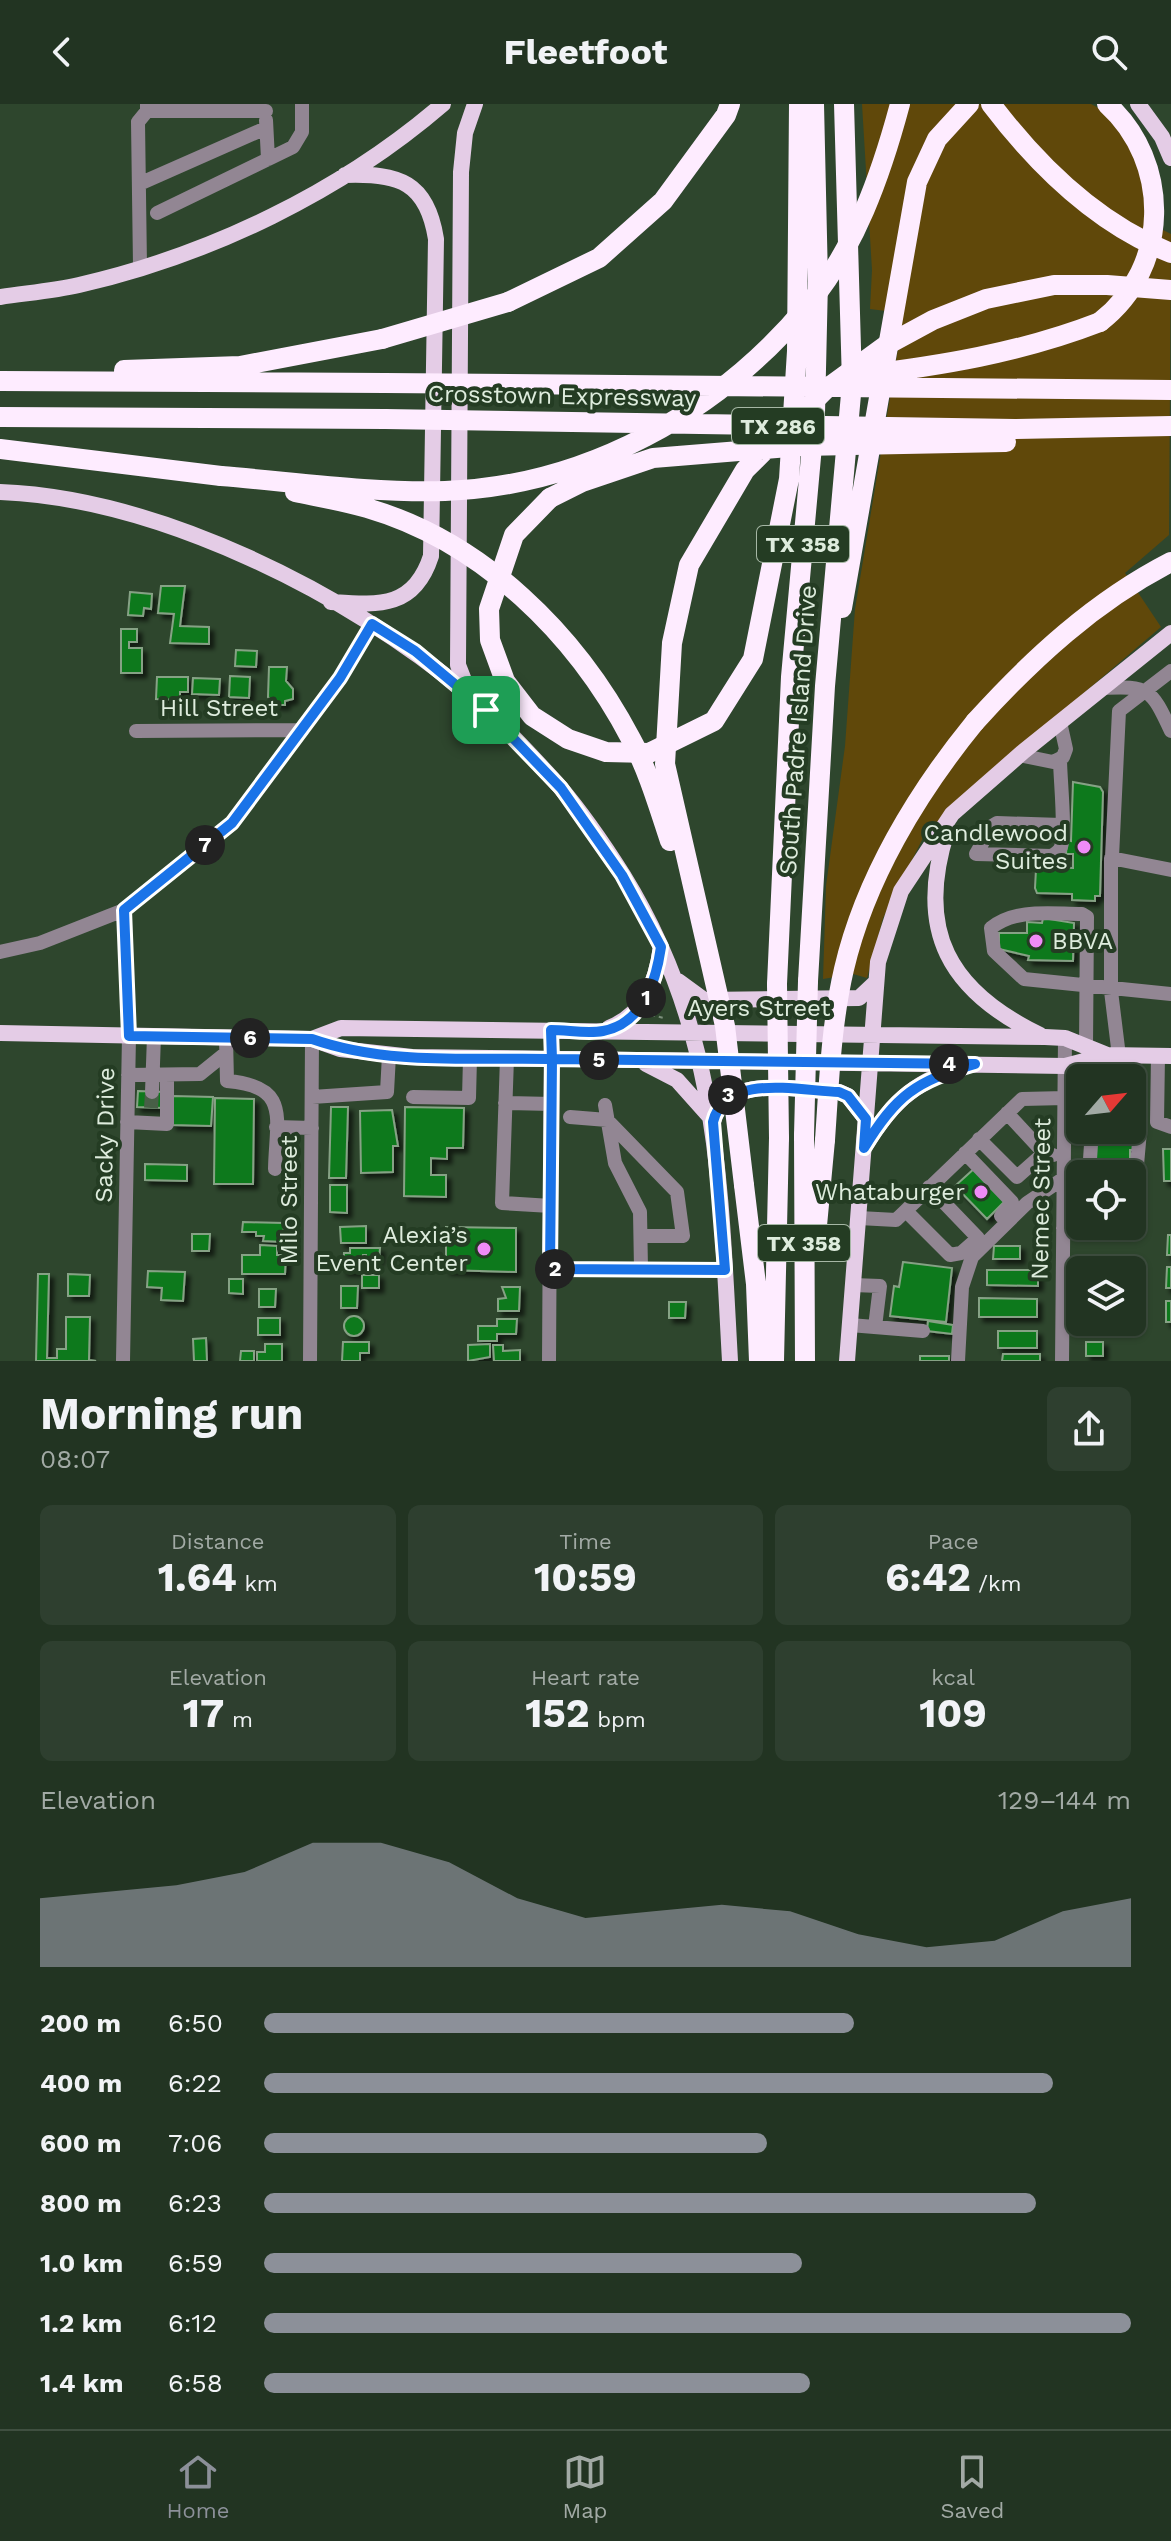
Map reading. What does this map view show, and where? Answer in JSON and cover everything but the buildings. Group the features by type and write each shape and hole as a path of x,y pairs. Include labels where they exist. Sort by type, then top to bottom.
{"highway":[{"path":"0,374 240,366 382,339 508,302 599,258 663,201 726,115 730,104"},
{"path":"799,104 797,351 789,479 753,659 714,721 649,753 606,752 568,739 532,716 505,681 490,640 489,609 514,535 550,498 582,482 653,458 697,453 801,446 1171,439"},
{"name":"South Padre Island Drive","path":"774,1361 779,1138 777,984 791,677 816,399 818,281 814,104"},
{"name":"South Padre Island Drive","path":"805,1356 804,1135 808,981 825,686 852,383 844,104"},
{"path":"0,449 221,476 447,491 565,469 613,453 708,401 757,359 808,305 859,220 883,169 900,104"},
{"path":"825,686 853,560 917,182 937,139 969,104"},
{"path":"991,104 1056,179 1113,222 1171,253"},
{"path":"775,386 972,359 1046,343 1100,322 1136,291 1152,266 1164,218 1162,177 1153,156 1139,133 1107,104"},
{"path":"759,1361 756,1284 725,1026 665,764 672,643 689,565 745,470 816,399 885,346 933,320 986,299 1054,285 1171,290"},
{"name":"Crosstown Expressway","path":"0,381 1171,390"},
{"name":"Crosstown Expressway","path":"0,417 385,419 985,429 1171,426"},
{"path":"221,476 369,508 462,550 534,606 596,677 633,742 704,939"},
{"path":"805,1356 832,1041 844,968 875,880 932,775 1014,680 1088,614 1137,579 1171,562"}],"main road":[{"path":"0,297 78,285 187,252 271,217 345,175 443,104"},
{"path":"475,104 465,133 461,172 458,665 465,683 486,710 575,808 622,875 674,977 694,1031 713,1122 730,1361"},
{"path":"1139,104 1171,133"},
{"path":"1139,104 1162,137 1171,158"},
{"path":"331,602 376,604 399,599 425,575 431,556 436,239 433,219 425,200 410,185 387,176 345,175"},
{"path":"0,492 44,494 151,519 226,546 372,624 415,651 486,710"},
{"path":"847,1361 878,962 901,891 952,814 1019,755 1171,632"},
{"path":"952,814 935,879 934,912 941,944 956,973 971,991 1017,1024 1045,1037"},
{"path":"603,1031 627,1021 638,1010 658,966 661,947"},
{"path":"674,977 704,1000 859,998 876,982"},
{"name":"Ayers Street","path":"0,1033 154,1036 226,1045 312,1039 341,1028 872,1033 1065,1038 1103,1054"},
{"path":"453,1029 470,1058"},
{"name":"Ayers Street","path":"312,1039 340,1049 389,1055 639,1061 1065,1066 1103,1054 1167,1054"},
{"path":"639,1061 677,1080 713,1122"},
{"path":"864,1148 886,1112 915,1085 975,1064"},
{"path":"713,1122 719,1104 728,1095 749,1089 839,1092 848,1096 866,1119"}],"street":[{"path":"157,213 293,147 302,132 302,104"},
{"path":"140,266 138,122 147,108 266,107 268,159"},
{"path":"139,184 266,128"},
{"path":"0,952 40,943 124,910 232,823 340,678 372,624"},
{"path":"1101,1064 1111,991 1112,857 1119,711 1171,671"},
{"path":"1102,688 1140,687 1147,691 1170,727"},
{"path":"1060,722 1066,749 1060,759 1061,825 1061,847 1051,856 976,854 992,826 997,823 1061,825"},
{"name":"Hill Street","path":"136,731 302,730"},
{"path":"1019,755 1053,762 1060,759"},
{"path":"1112,857 1171,870"},
{"name":"Sacky Drive","path":"123,1361 146,1075 129,1036 124,910"},
{"path":"1103,1054 1085,985 1087,917 1082,914 1015,914 991,928 994,951 1024,979 1085,985 1111,991 1171,994"},
{"path":"549,1361 551,1030"},
{"path":"152,1092 146,1075 154,1036"},
{"name":"Nemec Street","path":"1062,1361 1065,1038"},
{"name":"Milo Street","path":"310,1361 312,1039"},
{"path":"146,1075 200,1074 226,1045"},
{"path":"226,1045 227,1081 254,1083 265,1089 277,1106 275,1169"},
{"path":"1167,1054 1157,1122 1171,1127"},
{"path":"312,1097 387,1092 389,1055"},
{"path":"413,1097 469,1098 470,1058"},
{"path":"507,1058 502,1203 551,1206"},
{"path":"141,1119 167,1124 146,1075"},
{"path":"859,1218 896,1220 1022,1099 1065,1098"},
{"path":"505,1103 552,1104"},
{"path":"605,1105 615,1163 637,1199 641,1269"},
{"path":"1007,1113 1044,1153 1064,1158"},
{"path":"570,1117 607,1120 677,1192 683,1236 641,1236"},
{"path":"276,1127 312,1128"},
{"path":"979,1139 1017,1177"},
{"path":"906,1211 950,1255 961,1253 1012,1205 965,1153"},
{"path":"1002,1192 1044,1153"},
{"path":"958,1361 962,1287 972,1257 1027,1203 1064,1178"},
{"path":"929,1187 978,1238"},
{"path":"550,1269 725,1270"},
{"path":"853,1285 880,1286 875,1327"},
{"path":"850,1325 923,1331"}],"path":[{"path":"645,1013 674,1019"}],"shaded area":[{"path":"862,104 1091,104 1121,127 1131,141 1144,172 1155,226 1171,234 1169,535 1125,573 1161,627 961,798 923,838 883,918 867,978 853,974 823,979 826,886 845,746 855,609 898,349 886,311 870,309 872,270"}],"tunnel":[{"path":"151,1108 152,1092"}],"place":[{"name":"Candlewood Suites","path":"1084,847"},
{"name":"BBVA","path":"1036,941"},
{"name":"Whataburger","path":"981,1192"},
{"name":"Alexia’s Event Center","path":"484,1249"}],"route":[{"path":"486,710 415,651 372,624 340,678 232,823 124,910 129,1036 312,1039 340,1049 412,1057 552,1059 639,1061 975,1064 915,1085 886,1112 864,1148 866,1119 848,1096 839,1092 749,1089 728,1095 719,1104 713,1122 725,1270 550,1269 552,1059 551,1030 603,1031 627,1021 646,998 658,966 661,947 622,875 561,788 486,710"}]}
